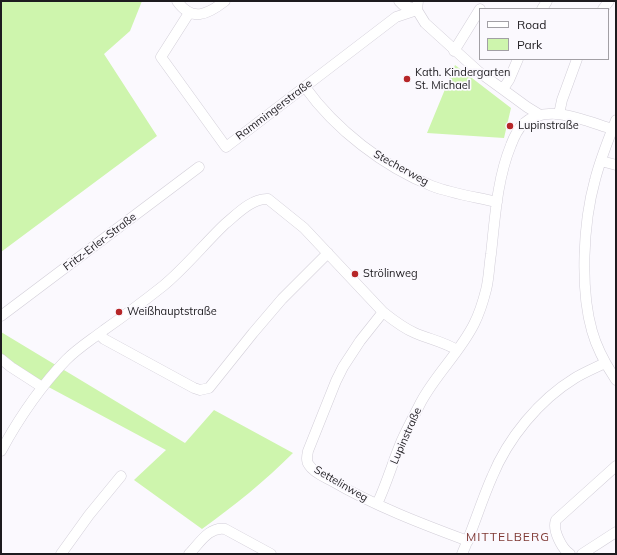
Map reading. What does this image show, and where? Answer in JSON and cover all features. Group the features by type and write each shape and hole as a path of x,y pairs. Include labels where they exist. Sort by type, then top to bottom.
{"street":[{"path":"177,1 183,9 189,13 201,14 214,9 225,1"},
{"path":"399,1 403,5 417,6 425,23 454,51 479,72 540,115"},
{"name":"Rammingerstraße","path":"189,13 161,57 226,147 396,17 417,6"},
{"path":"454,51 479,11"},
{"path":"503,89 509,80 518,60"},
{"path":"559,114 562,100 577,60"},
{"name":"Stecherweg","path":"305,87 335,120 364,146 383,160 432,186 498,202"},
{"name":"Lupinstraße","path":"377,504 383,492 402,439 412,420 432,385 474,324 486,289 498,202 508,153 516,133 530,118 540,115 559,114 614,125"},
{"path":"614,125 594,180 586,230 585,265 587,309 592,332 605,363 616,380"},
{"path":"601,161 616,165"},
{"name":"Fritz-Erler-Straße","path":"1,316 199,167"},
{"path":"1,451 17,423 42,387 67,359 164,285 182,269 230,220 253,202 258,200 268,199 304,228 383,312 414,333 449,345 457,350"},
{"path":"99,334 104,340 194,388 200,390 209,388 282,299 328,253"},
{"name":"Settelinweg","path":"383,312 360,341 336,381 308,451 307,460 309,465 315,471 356,494 468,541"},
{"path":"1,359 42,387"},
{"path":"462,554 492,476 507,448 524,424 540,406 559,389 575,378 605,363"},
{"path":"570,554 566,552 556,532 554,527 556,520 616,466"},
{"path":"61,554 89,515 121,476"},
{"path":"189,554 211,531 219,528 225,529 271,554"},
{"path":"582,554 616,532"}],"green space":[{"path":"1,1 142,1 130,31 104,54 157,136 1,252"},
{"path":"455,65 511,108 504,138 427,133"},
{"path":"1,332 185,443 214,410 293,453 249,493 202,529 134,480 166,450 28,376 1,354"}],"place":[{"name":"Kath. Kindergarten St. Michael","path":"407,79"},
{"name":"Lupinstraße","path":"510,126"},
{"name":"Strölinweg","path":"355,274"},
{"name":"Weißhauptstraße","path":"119,312"}],"district":[{"name":"MITTELBERG","path":"508,537"}]}
